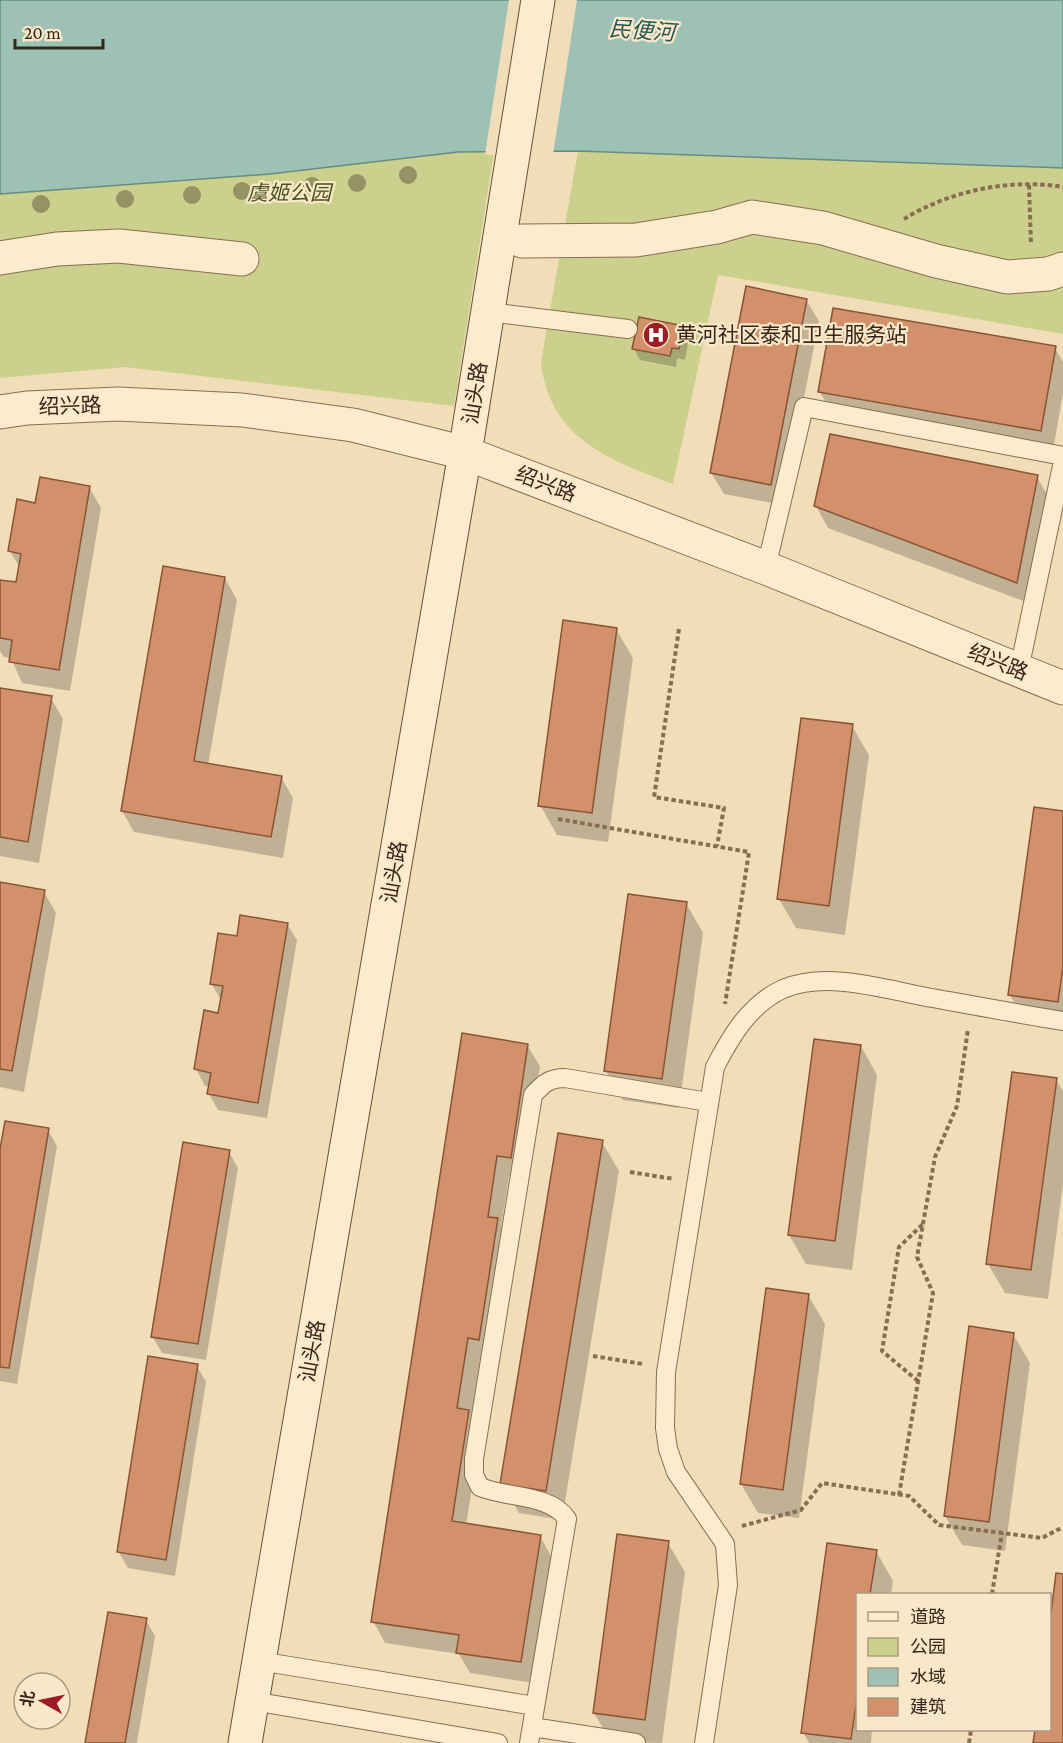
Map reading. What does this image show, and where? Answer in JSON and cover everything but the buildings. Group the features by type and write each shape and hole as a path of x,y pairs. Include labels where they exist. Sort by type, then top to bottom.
{"street":[{"name":"汕头路","path":"499,313 522,241 526,148 538,0"},
{"name":"汕头路","path":"245,1743 263,1703 526,148 560,0"},
{"path":"522,241 636,240 717,226 752,217 823,228 936,261 1007,277 1047,272"},
{"path":"0,258 57,249 118,246 242,259"},
{"name":"绍兴路","path":"0,412 27,408 118,404 242,410 352,425 475,457 766,568 1063,688"},
{"name":"汕头路","path":"263,1703 267,1743"}],"lane":[{"path":"499,313 628,329"},
{"path":"766,568 804,407 1063,456"},
{"path":"1019,670 1063,461"},
{"path":"704,1743 728,1585 725,1544 676,1472 664,1428 666,1368 715,1066 729,1039 762,1003 783,990 801,984 842,983 1063,1021"},
{"path":"636,1743 531,1735 567,1519 561,1509 480,1486 474,1475 474,1459 532,1095 542,1084 553,1078 565,1078 708,1102"},
{"path":"270,1663 535,1706"},
{"path":"263,1703 498,1743"}],"path":[{"path":"1029,185 1047,272"},
{"path":"868,241 915,212 955,196 1029,185 1063,187"},
{"path":"679,629 654,797 724,808 717,846"},
{"path":"558,819 749,852 724,1010"},
{"path":"899,1495 933,1293 917,1257 935,1157 957,1106 971,1005"},
{"path":"630,1172 695,1182"},
{"path":"918,1381 882,1351 899,1247 923,1224"},
{"path":"593,1356 666,1368"},
{"path":"718,1533 801,1510 822,1483 909,1496 939,1525 1042,1538 1063,1527"},
{"path":"992,1593 1002,1533"}],"green space":[{"name":"虞姬公园","path":"0,0 518,0 454,406 125,367 0,378"},
{"path":"578,151 1063,168 1063,334 718,275 673,484 626,466 586,443 569,428 556,410 546,388 541,362"}],"water":[{"name":"民便河","path":"0,0 1063,0 1063,168 578,151 458,152 270,174 0,194"}],"pier":[{"path":"509,0 577,0 553,154 485,155"}],"place":[{"name":"黄河社区泰和卫生服务站","path":"656,335"}]}
